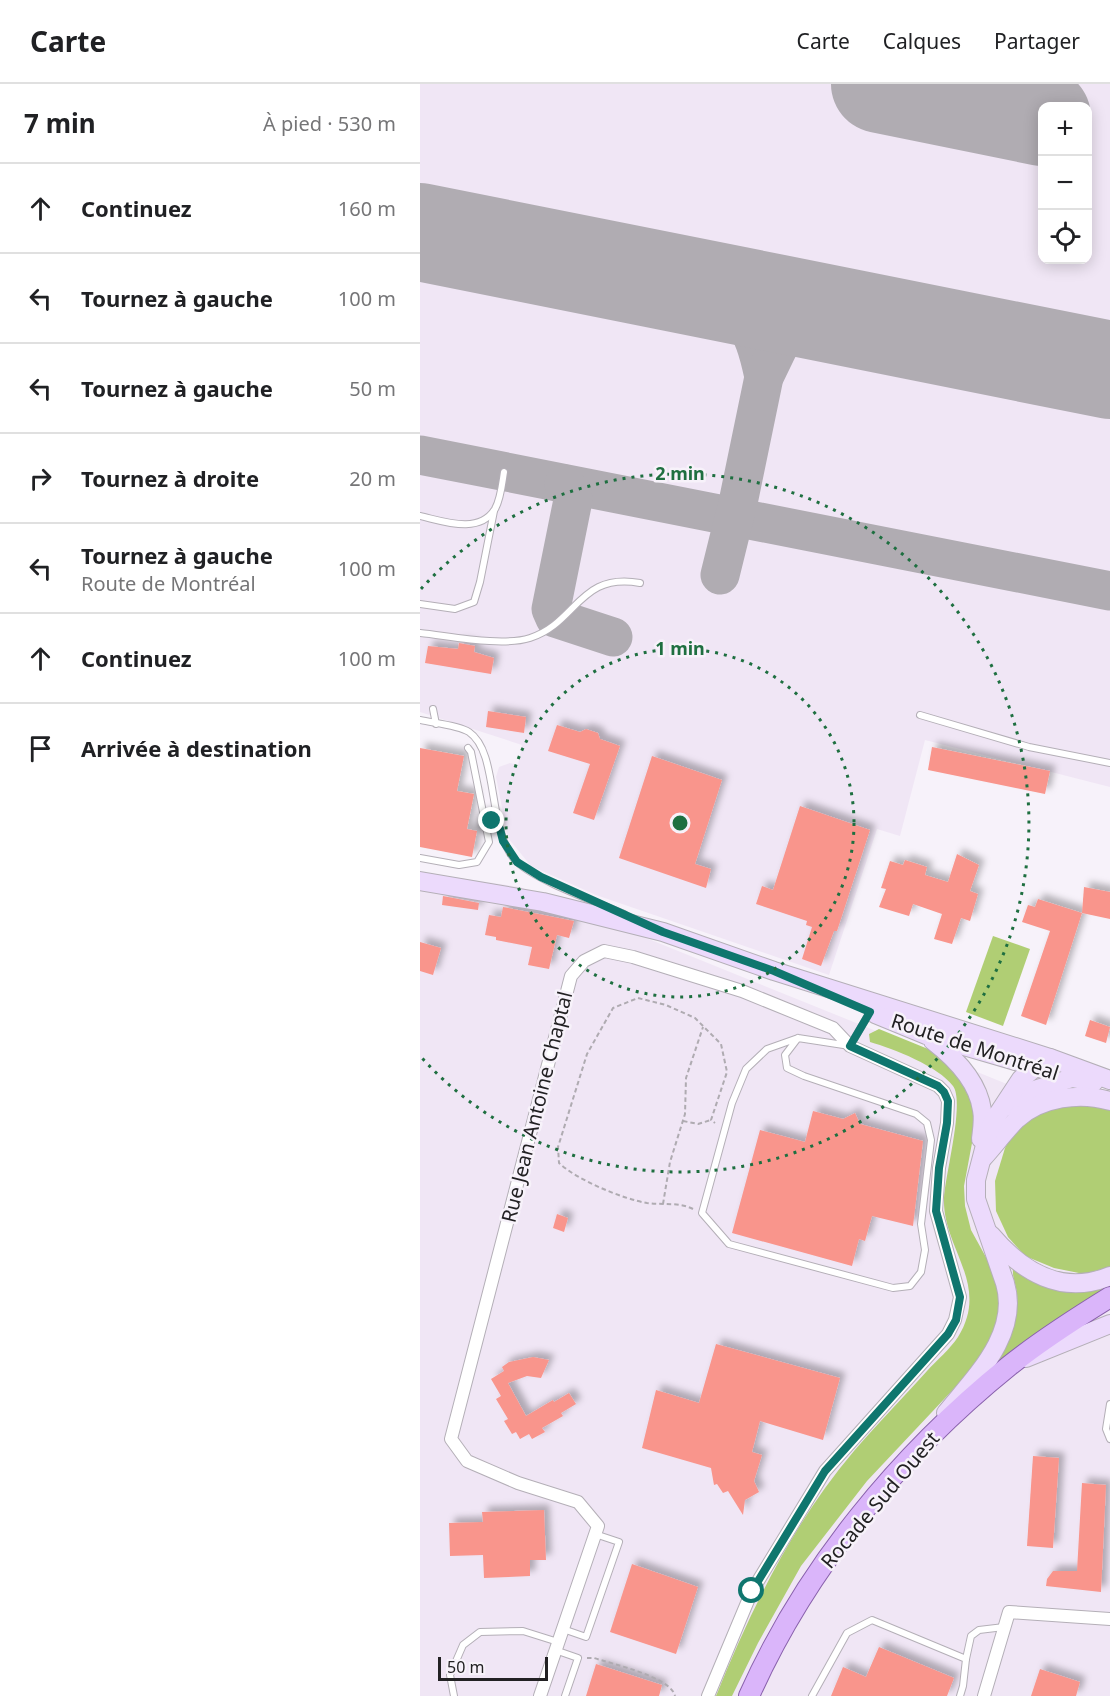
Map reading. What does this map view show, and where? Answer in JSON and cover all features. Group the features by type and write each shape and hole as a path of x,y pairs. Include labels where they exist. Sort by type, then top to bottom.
{"main road":[{"name":"Route de Montréal","path":"420,881 543,902 663,932 1043,1062 1072,1078 1110,1091"},
{"name":"Route de Montréal","path":"774,971 926,1035 1110,1080"},
{"path":"926,1035 956,1060 976,1090 982,1111 980,1162"},
{"path":"918,1448 987,1361 1005,1328 1009,1295 984,1226 976,1198 976,1180 989,1130 994,1120 1021,1079 1043,1062"},
{"path":"1004,1108 1034,1090 1072,1078 1110,1085"},
{"path":"980,1162 1018,1119 1038,1105 1067,1097 1110,1101"},
{"path":"984,1226 1017,1262 1045,1278 1066,1283 1084,1283 1110,1276"},
{"name":"Rocade Sud Ouest","path":"749,1696 784,1627 830,1555 918,1448 969,1400 1011,1365 1110,1297"},
{"path":"1011,1365 1110,1324"}],"street":[{"name":"Rue Jean Antoine Chaptal","path":"595,1534 597,1526 578,1502 518,1483 467,1461 451,1439 571,976 584,961 604,951 633,957 742,991 833,1028 850,1046 938,1086 948,1101 936,1211 960,1297 956,1320 948,1334 825,1471 752,1591 708,1696"},
{"path":"540,1696 595,1534"},
{"path":"984,1696 1009,1612 1110,1619"}],"lane":[{"path":"420,604 455,609 474,602 504,472"},
{"path":"420,516 460,525 478,523 494,511"},
{"path":"420,633 502,642 527,639 545,633 596,587 614,581 640,583"},
{"path":"433,709 436,724"},
{"path":"920,715 1029,747 1110,763"},
{"path":"420,720 468,727 477,739 482,750 503,841 517,862 533,872 663,932"},
{"path":"420,858 459,865 477,862 489,842 471,752 468,748"},
{"path":"487,833 495,809"},
{"path":"483,812 500,829"},
{"path":"798,1038 786,1055 787,1068 804,1076 916,1114 927,1124 931,1140 921,1224 925,1250 921,1272 910,1286 893,1288 729,1244 702,1213 732,1103 746,1069 767,1049 798,1038 850,1046 870,1012"},
{"path":"1110,1404 1106,1429 1110,1439"},
{"path":"562,1629 585,1637 619,1542 595,1534"},
{"path":"812,1696 847,1633 872,1620 966,1659"},
{"path":"960,1696 971,1636 980,1630 1004,1627"},
{"path":"454,1696 450,1675 463,1646 480,1632 523,1631 578,1658 565,1696"}],"path":[{"path":"702,1213 686,1205 646,1203 571,1174 559,1163 558,1147 586,1054 613,1008 638,998 666,1005 695,1018 721,1044 728,1072 711,1120"},
{"path":"663,1204 670,1162 685,1114 686,1078 704,1027"},
{"path":"683,1121 698,1124 711,1120"},
{"path":"711,1120 724,1131"},
{"path":"578,1658 594,1658 662,1680 674,1691 675,1696"}],"shaded area":[{"path":"420,84 1110,84 1110,787 925,740 900,836 877,829 829,975 596,895 531,866 508,838 496,777 499,767 510,763 518,765 522,745 420,712"},
{"path":"420,872 520,887 1054,1103 1110,1117 1110,1696 420,1696"}],"green space":[{"path":"993,936 1030,949 1003,1026 966,1012"},
{"path":"879,1029 933,1051 962,1075 974,1111 972,1143 964,1186 965,1206 971,1230 993,1270 1002,1310 994,1335 979,1362 867,1481 801,1566 758,1643 732,1696 716,1696 759,1599 812,1507 854,1451 955,1341 967,1318 968,1283 945,1216 944,1198 956,1123 956,1095 953,1086 946,1079 926,1065 870,1042 869,1034"},
{"path":"1085,1105 1110,1109 1110,1267 1084,1274 1054,1268 1025,1256 1008,1237 996,1211 995,1181 1005,1148 1013,1133 1025,1121 1052,1108"},
{"path":"1013,1267 1087,1291 1110,1287 999,1366 997,1361 1009,1337 1016,1312 1017,1294"}],"building":[{"path":"459,643 475,646 474,652 494,658 491,674 425,663 428,646 458,649"},
{"path":"488,711 526,717 524,733 486,727"},
{"path":"557,725 580,732 586,729 598,733 600,739 620,746 594,820 573,813 590,764 548,751"},
{"path":"932,747 1050,771 1045,794 928,770"},
{"path":"420,748 464,756 457,791 474,794 467,829 477,831 472,857 420,847"},
{"path":"652,756 722,780 695,864 711,869 706,888 619,858"},
{"path":"800,806 870,830 837,931 834,931 821,966 802,959 812,927 806,925 807,921 756,904 762,886 773,890"},
{"path":"957,854 979,865 970,891 978,894 970,921 961,918 952,944 934,939 942,914 913,904 909,916 879,907 886,889 881,888 890,861 903,865 905,860 927,867 925,875 948,882"},
{"path":"1084,887 1110,892 1110,919 1082,913"},
{"path":"443,896 479,903 478,910 442,905"},
{"path":"1038,899 1082,913 1046,1025 1021,1016 1050,931 1022,922 1028,905 1035,907"},
{"path":"503,907 574,921 569,938 557,935 549,969 528,965 532,947 496,940 496,937 485,935 489,915 501,917"},
{"path":"420,942 441,948 433,975 420,971"},
{"path":"1090,1020 1110,1027 1106,1043 1085,1036"},
{"path":"813,1111 843,1119 855,1113 860,1124 923,1141 913,1226 872,1216 865,1241 859,1239 852,1266 732,1233 760,1130 805,1142"},
{"path":"557,1214 568,1218 564,1232 553,1228"},
{"path":"716,1344 840,1378 823,1440 760,1421 752,1452 762,1455 754,1481 759,1492 745,1500 743,1515 728,1491 723,1493 717,1484 714,1485 711,1468 642,1448 656,1390 699,1403"},
{"path":"533,1357 549,1360 541,1378 527,1376 508,1383 526,1416 569,1393 576,1404 561,1413 563,1416 542,1428 545,1432 532,1439 529,1434 520,1439 516,1432 512,1434 504,1421 508,1419 496,1399 501,1396 491,1379 504,1371 502,1367 509,1362"},
{"path":"1033,1456 1059,1458 1053,1548 1027,1546"},
{"path":"1082,1483 1106,1485 1101,1592 1046,1586 1047,1579 1053,1571 1077,1571"},
{"path":"544,1510 546,1560 530,1560 530,1576 484,1578 483,1555 450,1556 449,1523 483,1522 482,1512"},
{"path":"632,1564 698,1587 676,1654 610,1632"},
{"path":"879,1647 954,1678 947,1696 831,1696 843,1667 866,1677"},
{"path":"596,1664 662,1685 659,1696 586,1696"},
{"path":"1040,1669 1080,1682 1076,1696 1031,1696"}],"taxiway":[{"path":"692,286 723,303 742,320 755,342 764,377"},
{"path":"720,575 739,498 764,377 779,346 803,326 825,320 850,318"},
{"path":"420,455 1110,591"},
{"path":"564,484 572,493 573,500 551,609 555,618 613,637"}],"runway":[{"path":"880,84 1038,116"},
{"path":"420,232 1110,370"}],"route":[{"path":"492,821 500,829 503,841 517,862 541,877 663,932 774,971 870,1012 850,1046 938,1086 948,1101 936,1211 960,1297 956,1320 948,1334 825,1471 752,1591"}]}
